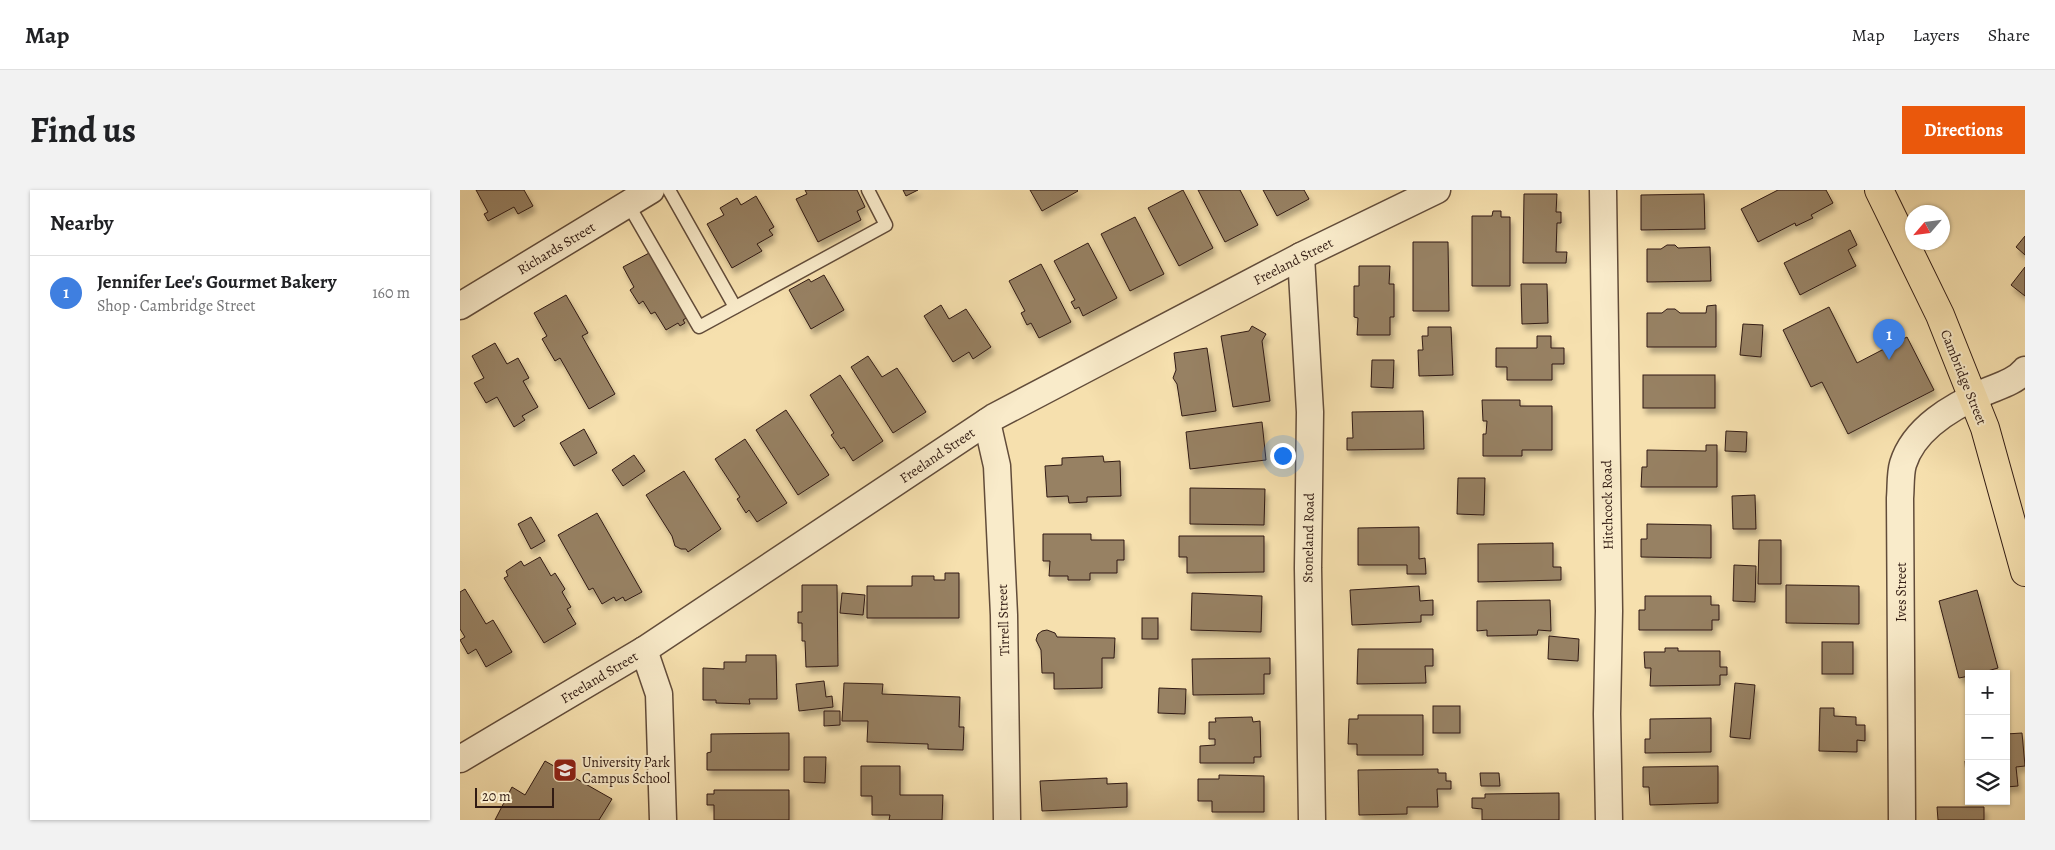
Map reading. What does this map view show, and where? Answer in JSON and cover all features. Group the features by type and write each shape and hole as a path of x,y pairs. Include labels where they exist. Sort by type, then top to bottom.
{"main road":[{"name":"Cambridge Street","path":"1879,190 1940,315 1973,397 2019,528 2024,563"}],"street":[{"name":"Richards Street","path":"460,306 651,190"},
{"name":"Freeland Street","path":"460,759 644,650 987,422 1301,256 1437,190"},
{"name":"Hitchcock Road","path":"1603,190 1609,611 1607,714 1609,820"},
{"name":"Stoneland Road","path":"1301,256 1310,412 1308,568 1312,820"},
{"name":"Ives Street","path":"1902,820 1900,498 1903,464 1916,440 1933,420 1973,397 2023,375"},
{"name":"Tirrell Street","path":"987,422 997,466 1004,615 1007,820"},
{"path":"644,650 659,694 663,820"}],"lane":[{"path":"669,190 734,307"},
{"path":"628,204 699,326 886,225 868,190"}],"building":[{"path":"476,190 524,190 533,206 518,214 514,207 488,221 484,214 488,212"},
{"path":"805,190 857,190 865,207 857,211 861,220 818,242 796,199 807,194"},
{"path":"903,190 918,190 906,196"},
{"path":"1030,190 1077,190 1078,191 1042,211"},
{"path":"1183,190 1213,248 1179,266 1148,208"},
{"path":"1198,190 1240,190 1258,225 1225,242"},
{"path":"1263,190 1304,190 1309,199 1277,216"},
{"path":"1778,190 1826,190 1833,203 1811,215 1813,218 1796,226 1795,223 1758,242 1741,209"},
{"path":"1524,194 1557,194 1556,212 1561,212 1561,223 1557,223 1556,252 1567,252 1566,263 1523,263"},
{"path":"1704,194 1705,229 1641,230 1641,195"},
{"path":"756,196 774,227 769,230 773,235 757,244 762,251 732,268 707,224 724,215 720,208 737,198 741,205"},
{"path":"1493,211 1501,211 1501,217 1510,217 1510,286 1472,286 1472,216 1492,216"},
{"path":"1135,217 1164,274 1130,291 1101,234"},
{"path":"1850,230 1857,245 1848,250 1856,266 1800,295 1784,263"},
{"path":"2025,236 2025,255 2016,247"},
{"path":"1413,242 1448,242 1449,311 1413,311"},
{"path":"1088,243 1117,298 1083,316 1079,307 1075,309 1071,302 1075,300 1054,261"},
{"path":"1667,245 1675,245 1678,248 1710,247 1711,281 1647,282 1647,249 1661,249"},
{"path":"651,252 688,317 683,320 685,323 680,326 678,323 666,330 655,312 651,314 643,301 639,304 630,290 634,287 623,267"},
{"path":"1041,264 1071,322 1039,338 1031,323 1027,325 1021,313 1025,311 1009,281"},
{"path":"1359,266 1390,266 1389,284 1394,284 1394,317 1390,317 1390,335 1357,335 1358,318 1354,317 1354,286 1359,286"},
{"path":"2025,267 2025,296 2011,285"},
{"path":"824,275 844,310 811,329 789,290 809,279 811,282"},
{"path":"1521,284 1547,284 1548,323 1522,324"},
{"path":"566,295 588,333 582,336 615,394 589,409 560,358 555,361 542,339 547,336 534,313"},
{"path":"941,305 949,319 966,309 991,347 973,359 969,352 953,362 924,316"},
{"path":"1716,305 1716,347 1647,347 1647,313 1662,313 1667,309 1675,309 1680,313 1706,313 1707,306"},
{"path":"1829,307 1857,363 1907,337 1934,390 1848,434 1822,382 1811,387 1783,330"},
{"path":"1743,324 1763,325 1761,357 1740,355"},
{"path":"1252,326 1266,334 1262,341 1270,401 1233,407 1221,336 1249,331"},
{"path":"1428,327 1451,327 1453,375 1419,376 1418,350 1423,350 1422,336 1428,336"},
{"path":"1537,336 1551,336 1551,348 1564,348 1564,364 1552,364 1552,380 1507,380 1507,367 1496,367 1496,348 1537,348"},
{"path":"495,343 507,364 518,358 529,378 523,381 538,407 522,416 525,420 514,427 497,397 486,403 474,383 484,378 472,356"},
{"path":"1207,348 1216,411 1182,416 1177,384 1173,378 1176,370 1174,353"},
{"path":"868,356 882,377 897,368 926,412 893,433 851,367"},
{"path":"1372,360 1394,360 1393,388 1371,387"},
{"path":"840,375 883,441 853,461 844,447 841,449 831,435 834,433 810,395"},
{"path":"1643,375 1715,375 1715,408 1643,408"},
{"path":"1482,400 1520,400 1520,406 1552,406 1552,450 1522,450 1522,456 1483,456 1483,434 1486,434 1487,421 1483,421"},
{"path":"786,410 829,475 798,495 756,430"},
{"path":"1423,411 1424,449 1347,450 1347,438 1353,438 1352,412"},
{"path":"1262,422 1266,460 1190,469 1186,432"},
{"path":"584,429 597,453 574,466 560,443"},
{"path":"1726,431 1747,432 1746,452 1725,451"},
{"path":"745,439 787,503 757,522 749,510 746,513 737,499 740,497 715,459"},
{"path":"1706,445 1717,445 1717,487 1641,487 1642,467 1647,467 1647,450 1706,451"},
{"path":"634,455 645,471 623,486 612,470"},
{"path":"1103,456 1104,462 1120,461 1121,496 1087,497 1087,502 1069,503 1068,496 1047,497 1045,466 1062,465 1062,458"},
{"path":"684,471 721,529 688,552 686,549 675,546 672,536 646,495"},
{"path":"1458,478 1485,478 1484,515 1457,514"},
{"path":"1190,488 1265,489 1264,525 1190,524"},
{"path":"1755,495 1756,529 1733,529 1732,496"},
{"path":"597,513 642,592 625,601 623,597 616,601 614,597 602,604 593,588 589,590 558,535"},
{"path":"531,517 545,541 531,549 518,524"},
{"path":"1647,524 1711,525 1711,558 1641,557 1641,539 1647,539"},
{"path":"1419,527 1419,559 1425,558 1426,574 1407,574 1407,565 1358,565 1358,528"},
{"path":"1043,534 1091,534 1091,540 1124,540 1124,560 1117,560 1117,573 1090,573 1090,580 1068,580 1068,576 1049,576 1050,561 1043,561"},
{"path":"1179,536 1264,536 1264,572 1187,573 1187,557 1179,557"},
{"path":"1759,540 1781,540 1781,584 1758,584"},
{"path":"1553,543 1553,567 1561,567 1561,580 1478,582 1478,544"},
{"path":"540,557 551,576 555,573 565,589 562,592 571,607 567,609 576,624 544,643 504,578 508,576 506,571 521,561 524,566"},
{"path":"1734,565 1756,566 1755,602 1733,601"},
{"path":"945,573 959,573 959,618 867,618 867,586 912,586 912,576 934,576 934,580 945,580"},
{"path":"802,585 837,585 838,666 806,667 805,641 802,641 802,623 798,623 798,612 802,612"},
{"path":"1786,585 1859,586 1859,624 1786,623"},
{"path":"1419,586 1420,601 1433,600 1433,615 1421,615 1421,622 1352,625 1350,590"},
{"path":"465,589 486,624 493,620 512,652 486,667 476,649 468,654 460,640 465,637 460,629 460,592"},
{"path":"1977,590 1998,668 1991,670 1965,670 1965,677 1959,678 1939,601"},
{"path":"842,593 865,595 863,615 840,613"},
{"path":"1192,593 1262,596 1261,632 1191,630"},
{"path":"1645,596 1711,596 1711,605 1719,605 1719,620 1712,620 1712,630 1639,630 1639,610 1645,610"},
{"path":"1550,600 1551,631 1538,630 1537,635 1487,636 1487,630 1477,631 1477,601"},
{"path":"1142,618 1158,618 1158,639 1142,639"},
{"path":"1047,630 1055,633 1057,637 1115,638 1114,658 1102,658 1102,688 1054,689 1054,673 1042,673 1041,650 1036,640 1038,634"},
{"path":"1549,636 1579,639 1578,661 1548,659"},
{"path":"1822,642 1853,642 1853,674 1822,674"},
{"path":"1665,648 1678,648 1678,651 1720,651 1720,667 1727,667 1727,675 1720,675 1720,685 1650,686 1651,668 1645,668 1644,652 1665,652"},
{"path":"1358,649 1433,649 1433,666 1425,666 1426,683 1357,684"},
{"path":"746,655 776,655 777,699 749,699 750,704 716,703 716,700 703,700 703,668 724,669 724,662 746,662"},
{"path":"1270,658 1270,674 1264,674 1264,694 1193,695 1192,659"},
{"path":"824,681 826,697 832,696 833,707 799,711 796,684"},
{"path":"844,683 883,684 882,694 960,697 959,727 964,727 963,750 928,749 928,744 867,742 868,721 842,721"},
{"path":"1735,683 1755,685 1750,739 1730,737"},
{"path":"1159,688 1186,689 1185,714 1158,713"},
{"path":"1433,706 1460,706 1460,733 1433,733"},
{"path":"1820,708 1834,708 1834,716 1856,717 1856,725 1865,725 1865,741 1857,740 1857,752 1819,751"},
{"path":"824,711 840,711 840,725 824,726"},
{"path":"1358,715 1423,715 1423,755 1357,755 1357,744 1348,744 1349,719 1358,719"},
{"path":"1252,717 1253,722 1260,721 1261,757 1254,757 1254,763 1200,763 1200,746 1215,745 1215,739 1209,739 1209,722 1216,722 1215,718"},
{"path":"1711,718 1711,752 1645,753 1645,739 1650,739 1650,719"},
{"path":"789,733 789,770 707,770 707,753 711,752 711,734"},
{"path":"2022,733 2025,766 2016,767 2018,786 2010,787 2010,760 2010,734"},
{"path":"804,757 826,757 825,783 804,782"},
{"path":"545,761 612,799 599,820 495,820 512,787 525,795"},
{"path":"861,766 900,766 900,795 943,795 942,820 889,820 890,815 872,815 872,796 861,796"},
{"path":"1718,766 1718,803 1650,805 1649,787 1643,787 1643,767"},
{"path":"1438,769 1438,773 1446,773 1446,781 1451,781 1451,789 1437,789 1438,807 1407,807 1407,814 1359,815 1358,770"},
{"path":"1480,773 1499,773 1500,786 1481,786"},
{"path":"1219,775 1264,776 1264,812 1212,812 1212,801 1198,801 1198,779 1219,779"},
{"path":"1107,778 1107,784 1127,783 1127,807 1042,811 1040,781"},
{"path":"714,790 789,790 789,820 714,820 714,805 707,805 707,794 714,794"},
{"path":"1559,793 1559,820 1482,820 1482,809 1472,808 1472,798 1485,798 1485,794"},
{"path":"1937,807 1984,807 1984,820 1938,820"}],"place":[{"name":"Jennifer Lee's Gourmet Bakery","path":"1889,360"},
{"name":"University Park Campus School","path":"565,770"}]}
